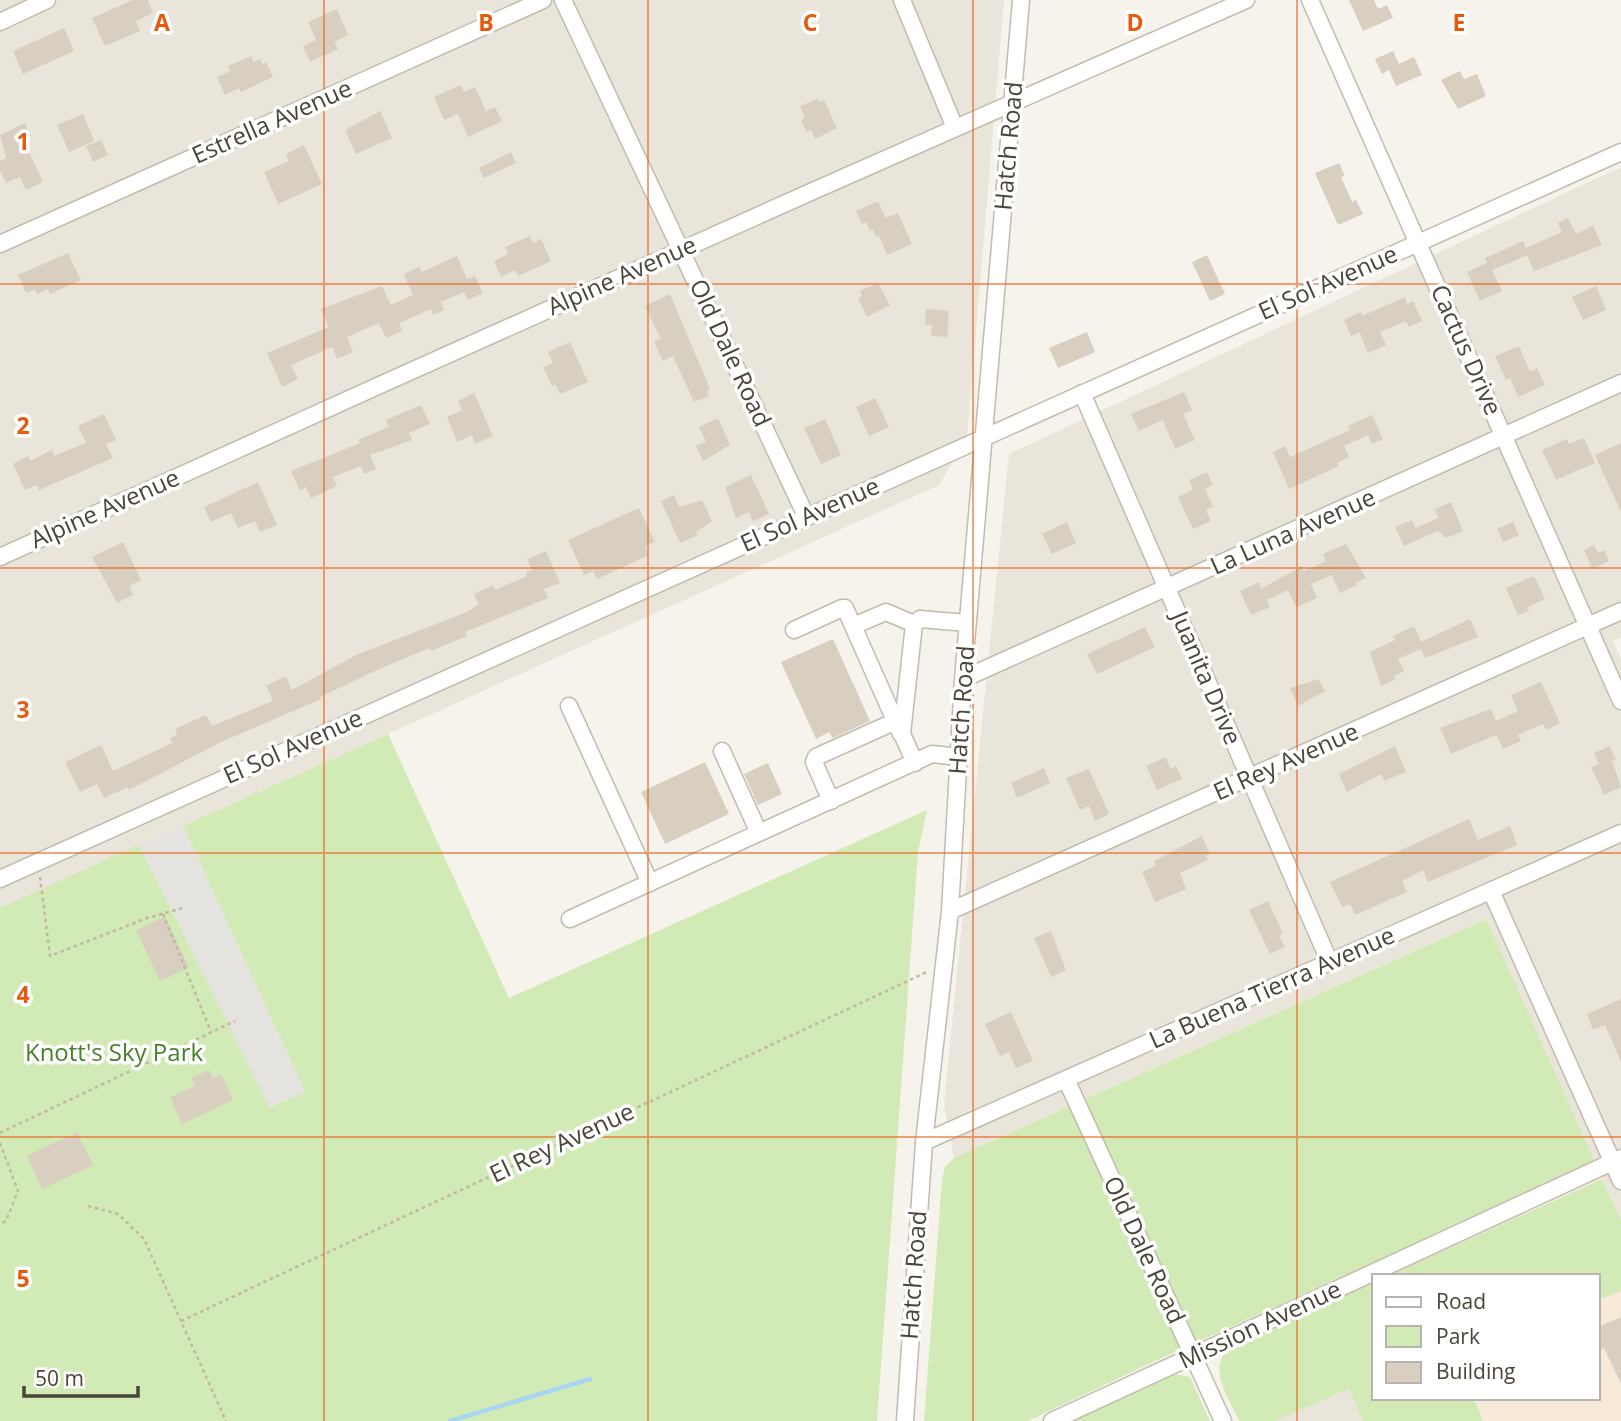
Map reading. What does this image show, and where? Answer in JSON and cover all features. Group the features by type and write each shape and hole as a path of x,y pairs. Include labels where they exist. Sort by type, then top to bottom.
{"street":[{"path":"0,22 47,0"},
{"name":"Estrella Avenue","path":"0,244 543,0"},
{"name":"Old Dale Road","path":"564,0 806,516"},
{"path":"902,0 955,128"},
{"name":"Hatch Road","path":"905,1421 923,1142 950,911 963,679 1021,0"},
{"name":"Alpine Avenue","path":"0,557 682,249 955,128 1013,106 1246,0"},
{"name":"Cactus Drive","path":"1310,0 1621,701"},
{"name":"El Sol Avenue","path":"0,879 1621,152"},
{"name":"La Luna Avenue","path":"963,679 1621,383"},
{"name":"Juanita Drive","path":"1082,393 1248,780 1330,963"},
{"path":"794,630 845,608 915,763"},
{"name":"El Rey Avenue","path":"950,911 1621,611"},
{"path":"853,626 886,612 914,624"},
{"path":"899,728 914,624 920,620 968,623"},
{"path":"569,706 650,883"},
{"path":"831,801 814,762 816,757 899,728"},
{"path":"722,751 759,833"},
{"path":"570,919 932,754 959,757"},
{"name":"La Buena Tierra Avenue","path":"923,1142 1621,833"},
{"path":"1491,891 1617,1160 1621,1181"},
{"name":"Old Dale Road","path":"1066,1079 1223,1421"},
{"name":"Mission Avenue","path":"1052,1421 1617,1160"}],"path":[{"path":"40,873 50,956 183,908"},
{"path":"163,914 211,1032"},
{"name":"El Rey Avenue","path":"181,1321 943,965"},
{"path":"0,1133 235,1021"},
{"path":"0,1143 18,1191 6,1222 0,1224"},
{"path":"88,1206 118,1214 144,1240 226,1421"}],"shaded area":[{"path":"0,0 1004,0 967,437 939,485 0,909"},
{"path":"1621,167 1621,637 1613,641 1621,659 1621,1220 1485,919 954,1158 944,1104 1009,454"},
{"path":"183,826 305,1092 269,1107 140,846"},
{"path":"1621,1291 1621,1421 1483,1421 1475,1400 1600,1400 1600,1299"},
{"path":"1349,1389 1363,1421 1274,1421"}],"green space":[{"name":"Knott's Sky Park","path":"388,734 509,998 927,810 918,852 877,1421 0,1421 0,908 139,845 270,1107 305,1092 183,826"},
{"path":"1486,919 1595,1162 1193,1344 1081,1101"},
{"path":"1072,1105 1183,1348 1028,1421 924,1421 945,1167 954,1158"},
{"path":"1602,1179 1621,1220 1621,1291 1600,1299 1600,1274 1392,1274"},
{"path":"1372,1283 1372,1400 1475,1400 1483,1421 1363,1421 1349,1389 1274,1421 1239,1421 1225,1393 1220,1375 1222,1357 1228,1348"},
{"path":"1174,1374 1190,1377 1210,1421 1069,1421"}],"building":[{"path":"133,0 148,0 153,13 136,21 140,31 105,46 92,18"},
{"path":"1349,0 1374,0 1378,9 1387,5 1393,18 1363,31"},
{"path":"337,9 348,35 334,42 338,49 310,62 303,46 316,40 308,22"},
{"path":"64,28 74,51 23,74 13,51"},
{"path":"1393,51 1399,64 1414,57 1422,75 1396,86 1389,70 1382,74 1375,59"},
{"path":"251,56 254,62 260,59 262,64 266,62 273,77 241,92 239,88 225,95 217,77 230,71 228,66"},
{"path":"1460,71 1464,79 1477,74 1486,96 1458,109 1441,80"},
{"path":"461,85 464,92 475,87 486,111 495,107 502,121 468,137 458,114 444,120 434,97"},
{"path":"817,99 820,102 824,100 837,128 815,139 811,130 806,132 801,120 805,118 800,106"},
{"path":"380,111 392,138 356,154 345,130"},
{"path":"83,114 94,141 69,152 57,125"},
{"path":"25,123 31,136 23,139 43,182 26,190 20,177 6,183 0,171 0,161 6,158 0,135"},
{"path":"101,140 108,155 93,162 86,146"},
{"path":"304,145 322,184 278,204 264,172 289,161 286,154"},
{"path":"511,152 516,163 484,178 479,168"},
{"path":"1339,163 1345,176 1341,177 1352,202 1356,200 1363,214 1338,225 1315,173"},
{"path":"878,201 886,218 898,213 912,244 887,255 879,236 876,237 873,229 870,231 866,222 862,224 856,211"},
{"path":"1568,218 1576,234 1593,226 1602,245 1534,271 1527,255 1492,270 1502,291 1480,301 1467,272 1487,263 1485,258 1523,241 1526,248 1562,232 1558,223"},
{"path":"530,236 533,243 541,239 551,261 518,276 515,270 501,277 494,261 508,254 505,247"},
{"path":"68,253 81,280 50,294 48,289 37,294 35,289 26,293 18,275"},
{"path":"1207,255 1225,294 1210,301 1192,262"},
{"path":"457,256 467,279 475,276 483,293 468,300 464,292 441,302 444,310 433,315 431,309 399,323 402,331 386,338 379,323 347,337 353,352 337,359 332,347 291,365 298,379 282,387 267,353 329,327 321,309 382,286 391,305 413,295 404,274 419,267 422,272"},
{"path":"878,283 890,305 867,317 858,298 862,296 860,291"},
{"path":"1596,286 1606,310 1583,320 1572,297"},
{"path":"670,294 710,389 707,391 709,396 694,402 673,356 663,361 654,342 661,339 645,306"},
{"path":"1405,297 1407,304 1413,301 1422,321 1409,327 1406,321 1380,332 1386,345 1368,353 1359,332 1351,336 1344,320 1361,312 1362,316"},
{"path":"926,309 949,311 947,337 931,336 932,325 925,325"},
{"path":"1087,332 1095,352 1058,368 1049,348"},
{"path":"570,342 588,382 560,394 556,385 552,386 543,367 553,363 548,352"},
{"path":"1519,346 1530,372 1537,368 1545,385 1518,397 1510,378 1506,380 1495,356"},
{"path":"1184,392 1192,410 1183,414 1195,440 1175,449 1163,420 1139,431 1131,414"},
{"path":"474,393 493,436 475,444 472,435 457,442 447,417 462,410 458,401"},
{"path":"875,398 889,427 869,436 856,407"},
{"path":"421,405 430,424 409,433 412,440 370,455 376,469 364,474 361,466 333,477 337,486 311,498 306,487 300,491 291,471 360,443 358,440 389,427 386,420"},
{"path":"104,414 116,440 106,444 113,458 39,490 36,485 25,490 13,464 28,456 30,461 52,450 54,456 86,443 78,426"},
{"path":"1372,415 1383,439 1372,444 1368,435 1344,446 1349,457 1337,463 1339,466 1289,489 1273,452 1285,446 1290,457 1350,430 1348,426"},
{"path":"718,418 730,445 703,461 696,446 706,442 699,427"},
{"path":"825,419 841,455 821,464 804,428"},
{"path":"1584,438 1595,463 1556,480 1542,450 1567,439 1569,444"},
{"path":"1621,443 1621,512 1595,455"},
{"path":"1207,472 1213,485 1205,489 1213,507 1206,510 1211,521 1193,529 1178,497 1193,490 1189,480"},
{"path":"751,475 769,514 753,521 749,512 736,518 725,487"},
{"path":"258,482 277,525 260,532 255,521 238,528 231,513 211,522 204,507"},
{"path":"674,495 679,507 702,500 712,521 696,532 698,535 680,543 661,501"},
{"path":"1451,502 1463,531 1446,538 1438,531 1404,546 1395,527 1412,520 1416,528 1438,518 1435,509"},
{"path":"639,508 655,542 645,546 649,555 597,579 593,571 584,575 568,540"},
{"path":"1067,522 1076,543 1052,554 1042,534"},
{"path":"1513,522 1519,535 1503,542 1497,529"},
{"path":"123,542 141,580 129,586 133,595 117,603 92,557"},
{"path":"1346,544 1366,578 1356,582 1357,585 1340,593 1332,575 1311,584 1317,598 1296,607 1288,590 1267,600 1270,607 1251,615 1240,591 1259,582 1261,589 1302,566 1304,571 1326,561 1323,554"},
{"path":"1594,545 1598,553 1604,550 1609,561 1592,569 1584,550"},
{"path":"546,551 560,583 544,589 548,598 465,632 467,636 431,651 429,648 377,670 320,697 321,699 219,743 129,790 128,787 104,798 97,784 80,792 65,762 101,745 113,771 172,743 170,738 178,734 175,729 206,715 212,726 273,701 266,686 286,676 292,690 356,655 467,612 479,604 474,594 493,585 495,590 527,576 526,572 532,570 527,559"},
{"path":"1534,576 1545,599 1528,607 1529,611 1518,615 1506,588"},
{"path":"1470,619 1478,637 1425,658 1421,649 1398,659 1404,671 1394,676 1395,680 1381,686 1370,652 1395,640 1393,636 1414,626 1421,642"},
{"path":"1145,627 1155,647 1097,674 1087,654"},
{"path":"833,639 870,721 833,738 829,732 816,739 781,662"},
{"path":"1319,679 1325,691 1298,706 1290,688"},
{"path":"1541,682 1560,723 1546,730 1543,724 1518,735 1521,741 1503,749 1496,735 1451,754 1440,728 1491,709 1496,721 1518,711 1511,695"},
{"path":"1395,746 1406,772 1384,781 1381,774 1347,792 1339,774"},
{"path":"1610,746 1616,760 1612,761 1621,787 1604,795 1591,767 1599,764 1594,753"},
{"path":"1166,757 1171,769 1176,766 1182,779 1157,790 1146,766"},
{"path":"705,762 729,814 665,844 641,792"},
{"path":"768,763 782,794 758,805 744,774"},
{"path":"1044,768 1050,783 1017,798 1011,783"},
{"path":"1089,769 1109,814 1095,821 1089,806 1080,810 1066,778"},
{"path":"1469,819 1478,840 1510,826 1517,845 1428,882 1423,870 1402,881 1407,892 1355,915 1350,904 1342,907 1330,882"},
{"path":"1202,836 1210,854 1205,856 1208,860 1180,873 1186,889 1155,902 1142,872 1156,866 1154,861"},
{"path":"1268,901 1283,933 1279,935 1285,947 1270,954 1249,910"},
{"path":"165,917 189,967 160,981 136,930"},
{"path":"1051,931 1066,970 1051,977 1034,938"},
{"path":"1621,999 1621,1062 1605,1025 1593,1030 1587,1014"},
{"path":"1011,1012 1033,1061 1016,1068 1009,1052 1000,1056 985,1024"},
{"path":"209,1070 213,1078 221,1074 233,1100 182,1124 170,1097 195,1086 191,1078"},
{"path":"77,1132 93,1165 42,1189 27,1156"},
{"path":"1621,1317 1621,1384 1604,1348 1600,1350 1600,1326"}],"waterway":[{"path":"450,1421 590,1379"}]}
